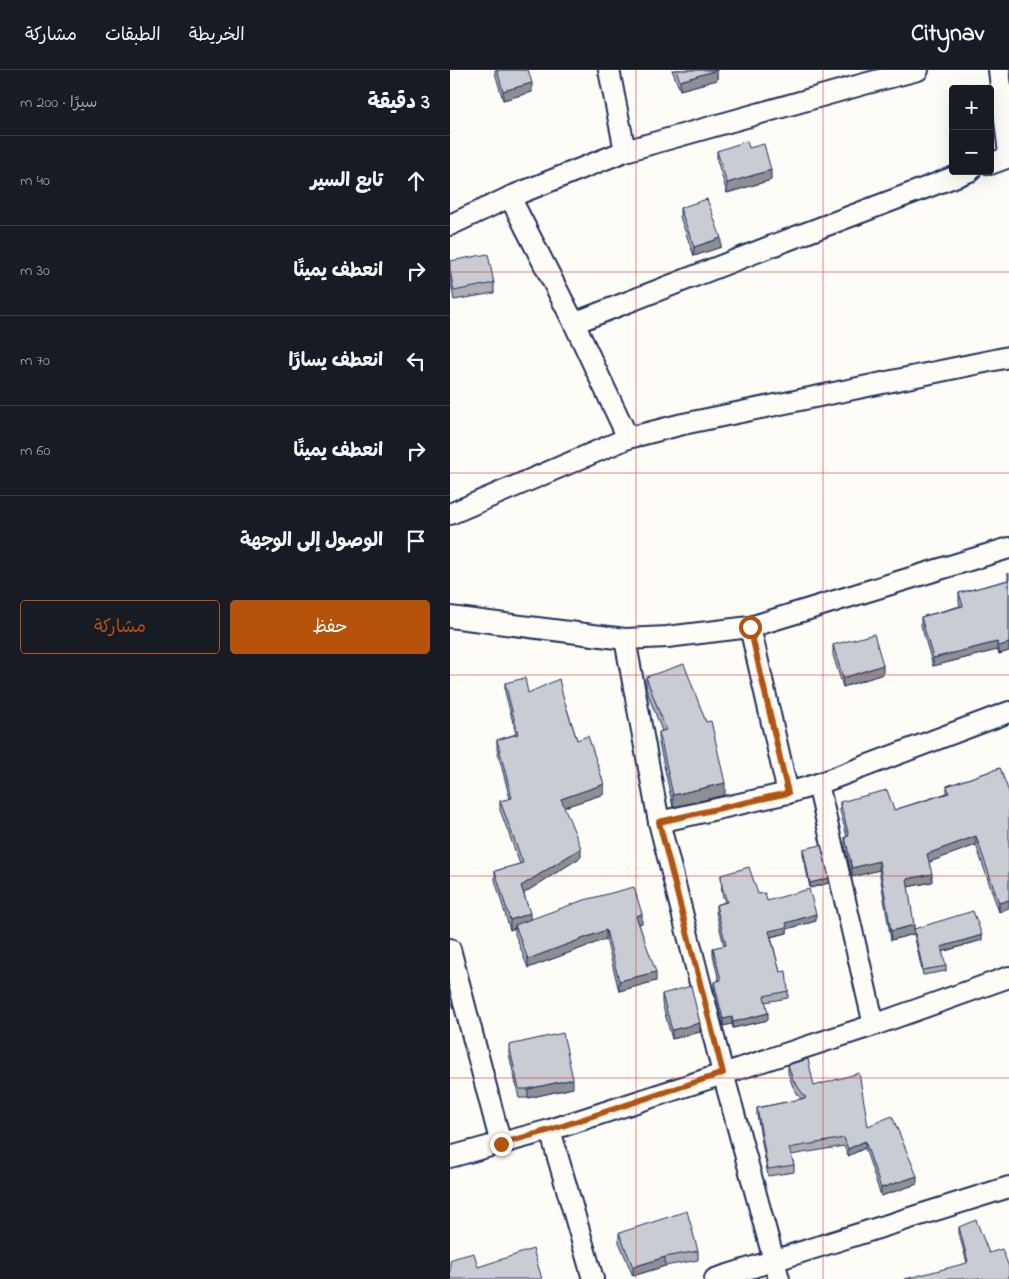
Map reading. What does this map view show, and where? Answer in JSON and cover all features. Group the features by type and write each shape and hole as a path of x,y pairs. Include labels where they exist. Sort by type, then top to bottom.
{"street":[{"path":"609,70 625,151"},
{"path":"450,225 510,197 625,151 862,77 918,70"},
{"path":"994,162 1009,155 999,70"},
{"path":"574,323 959,175"},
{"path":"510,197 574,323 628,438"},
{"path":"450,514 628,438 682,424 1009,357"},
{"path":"450,617 626,640 750,627 1009,548"},
{"path":"750,627 788,793"},
{"path":"626,640 659,822 723,1073 779,1279"},
{"path":"659,822 788,793 818,784 1009,712"},
{"path":"818,784 874,1025"},
{"path":"450,949 501,1144"},
{"path":"450,1157 550,1130 874,1025 1009,977"},
{"path":"550,1130 594,1279"},
{"path":"715,1279 1009,1187"}],"building":[{"path":"497,70 528,70 532,83 503,91"},
{"path":"676,70 717,70 680,81"},
{"path":"747,141 749,148 764,144 771,170 727,183 717,151"},
{"path":"707,199 721,238 694,247 680,208"},
{"path":"488,254 494,283 454,291 450,261"},
{"path":"1009,580 1009,643 999,646 997,642 933,658 921,617 963,606 959,593"},
{"path":"874,634 883,665 843,678 833,645"},
{"path":"684,664 706,722 711,721 725,783 673,795 659,732 666,730 646,677"},
{"path":"525,678 528,693 559,679 577,740 588,736 604,784 561,799 581,848 521,886 530,913 510,920 495,871 523,863 500,801 512,798 497,740 518,734 505,683"},
{"path":"1000,768 1009,792 1009,900 999,903 976,836 927,854 932,874 907,879 914,925 891,931 879,861 852,868 845,837 849,836 840,802 887,790 894,810 949,793 947,786"},
{"path":"821,845 829,878 810,883 803,849"},
{"path":"749,867 758,894 765,893 767,901 809,889 816,914 786,923 787,927 769,931 780,972 786,971 788,991 764,996 768,1013 733,1022 732,1017 723,1019 714,982 721,980 713,948 726,945 716,905 727,902 722,887 721,875"},
{"path":"634,887 642,914 636,916 656,972 619,981 606,930 528,959 515,925 581,901"},
{"path":"973,911 982,935 941,947 946,966 923,970 914,929"},
{"path":"691,986 700,1023 672,1030 662,994"},
{"path":"563,1033 573,1079 528,1089 519,1089 509,1045"},
{"path":"808,1059 814,1086 859,1073 868,1126 892,1116 917,1176 881,1188 865,1141 848,1149 844,1138 789,1148 794,1165 768,1169 757,1108 806,1098 793,1080 788,1065"},
{"path":"687,1211 698,1251 665,1257 633,1267 619,1233"},
{"path":"976,1220 989,1253 1002,1249 1009,1267 1009,1279 905,1279 967,1263 959,1227"},
{"path":"533,1249 542,1279 450,1279 450,1260 458,1257 474,1253 478,1267"}],"route":[{"path":"501,1144 550,1130 723,1073 659,822 788,793 750,627"}]}
